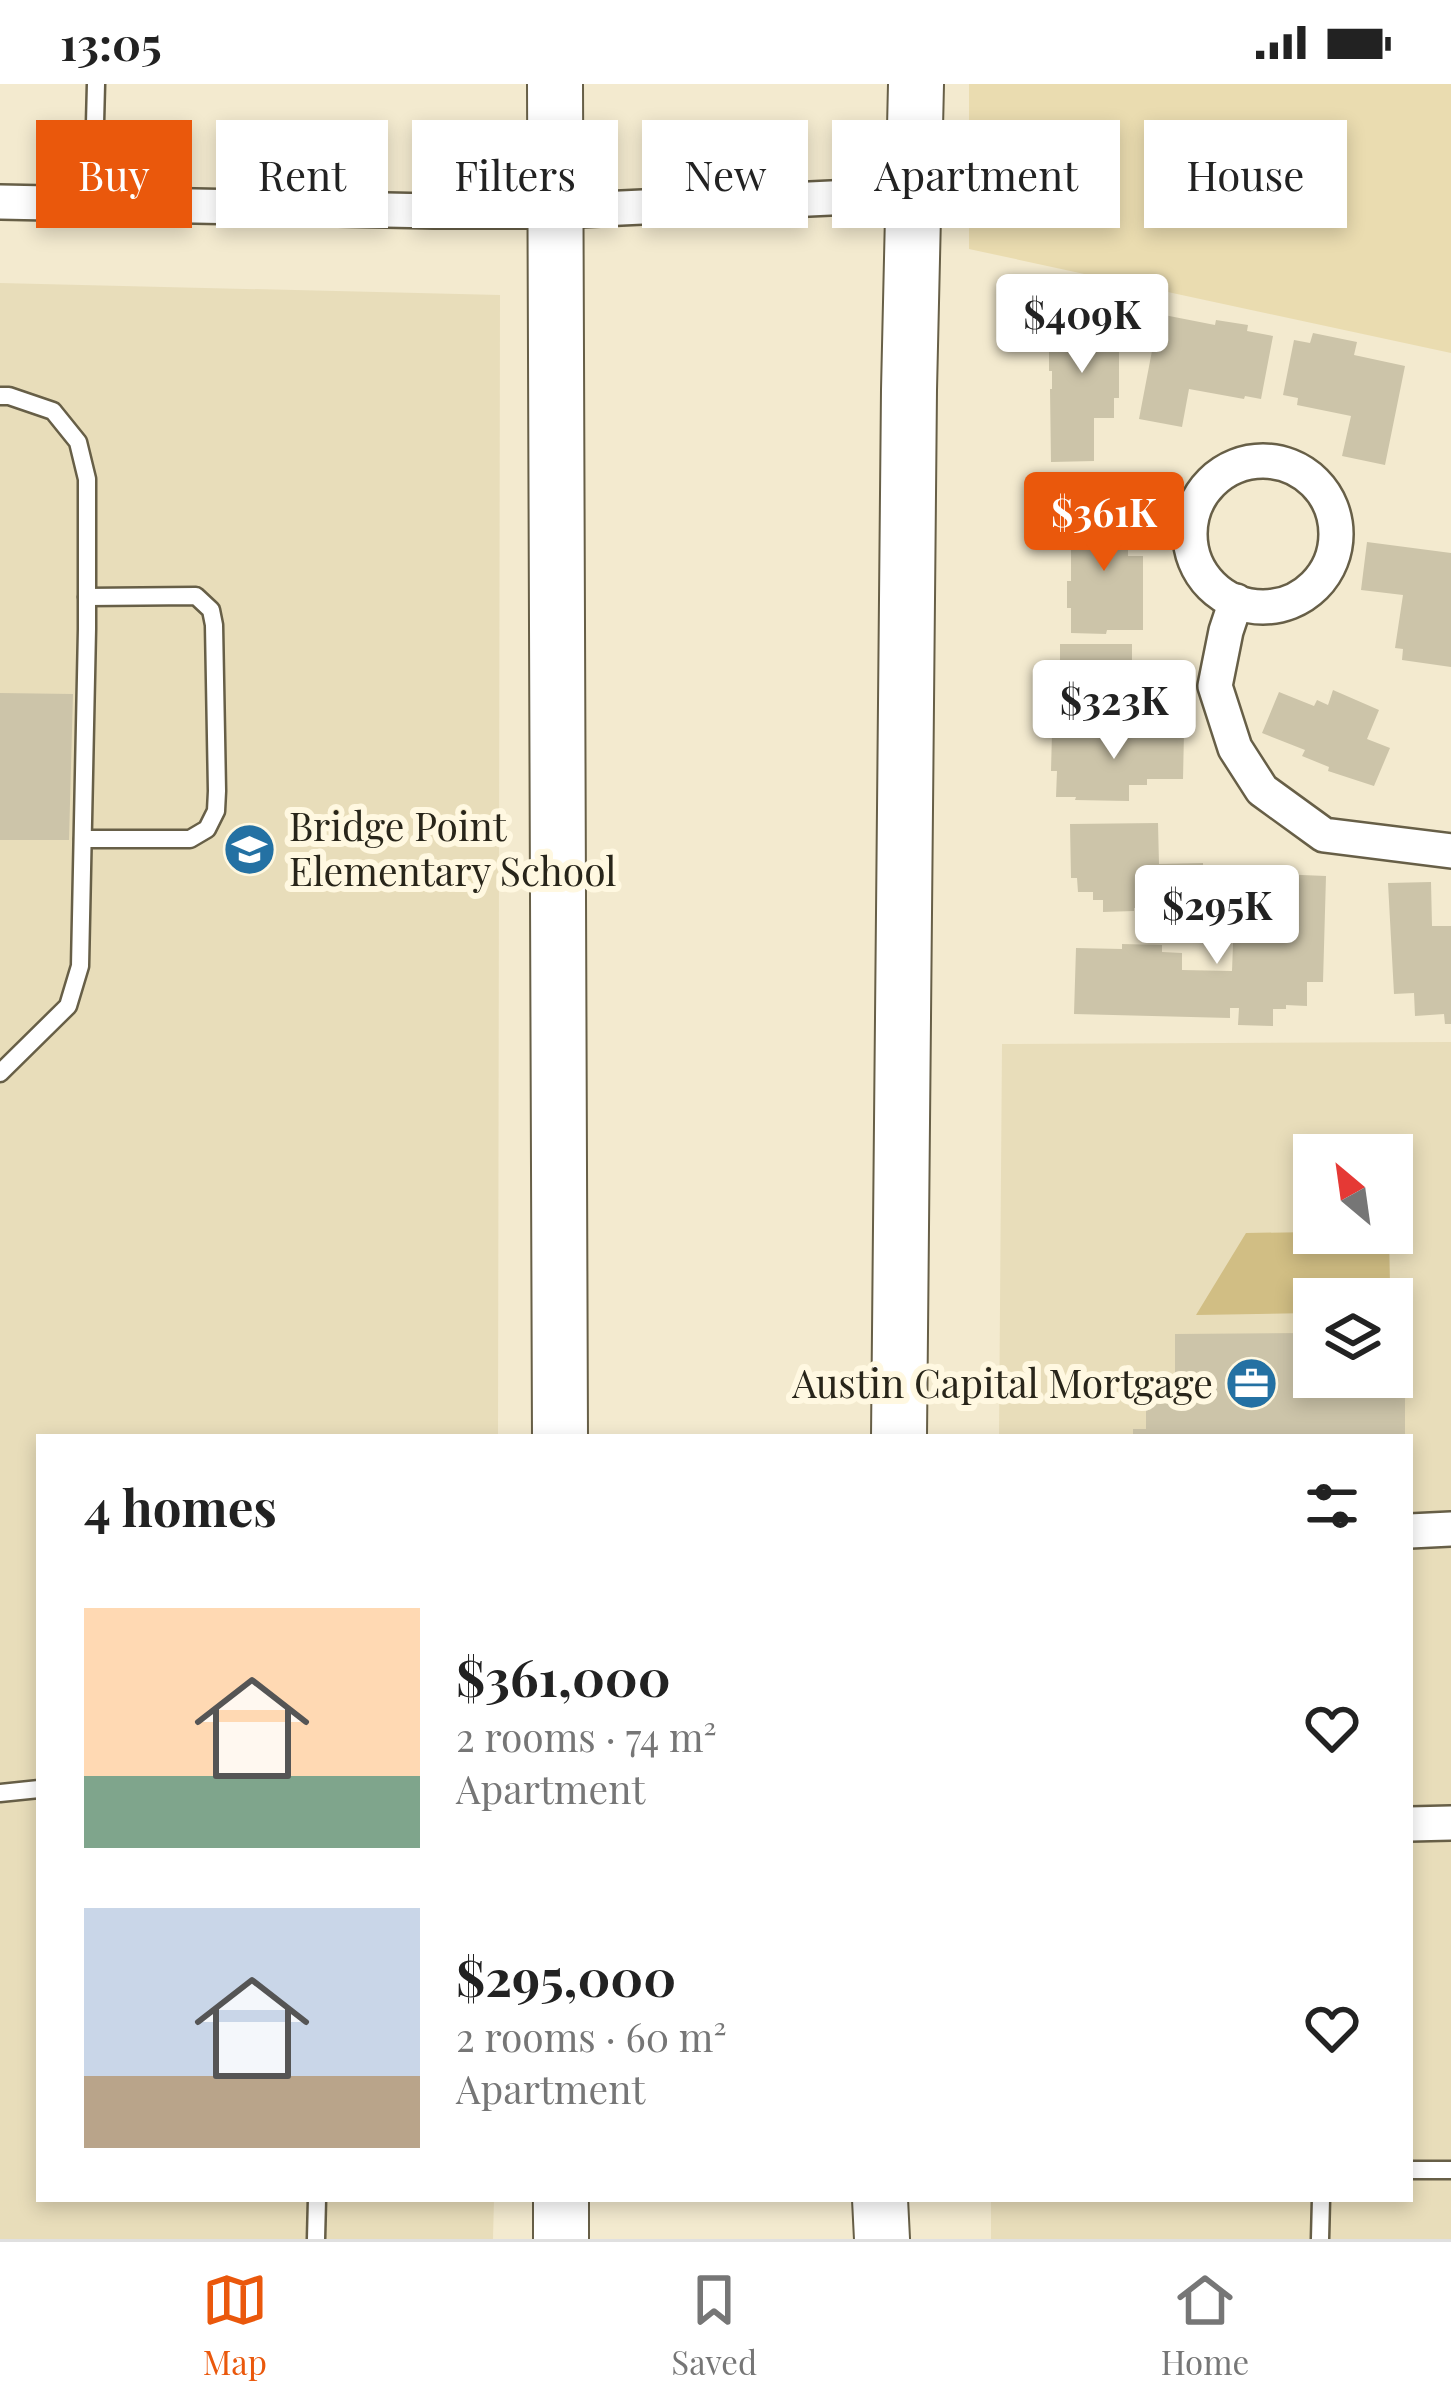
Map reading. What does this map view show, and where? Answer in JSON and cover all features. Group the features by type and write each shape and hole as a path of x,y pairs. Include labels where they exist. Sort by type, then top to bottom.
{"highway":[{"path":"556,84 557,120"},
{"path":"916,84 916,120"},
{"path":"558,228 560,1434"},
{"path":"899,1434 914,228"},
{"path":"561,2202 561,2239"},
{"path":"880,2202 882,2239"}],"street":[{"path":"618,208 832,198"},
{"path":"0,202 36,202"},
{"path":"192,205 412,210"},
{"path":"1270,460 1302,470 1326,493 1337,524 1334,557 1317,586 1289,604 1256,608 1236,601 1225,598 1201,574 1189,544 1192,510 1210,482 1237,464 1270,460"},
{"path":"1236,601 1215,686 1235,748 1262,790 1324,836 1451,851"},
{"path":"1413,1531 1451,1529"},
{"path":"1413,1824 1451,1823"}],"lane":[{"path":"95,120 96,84"},
{"path":"0,396 53,411 78,442 87,479 80,966 68,1006 0,1072"},
{"path":"83,839 190,839 207,829 216,811 217,791 211,610 196,596 87,597"},
{"path":"0,1793 36,1789"},
{"path":"1413,2170 1451,2170"},
{"path":"316,2202 316,2239"},
{"path":"1320,2239 1321,2202"}],"shaded area":[{"path":"969,84 1451,84 1451,353 969,249 969,228 1120,228 1120,120 969,120"},
{"name":"Bridge Point Elementary School","path":"0,283 500,295 498,1434 36,1434 36,2202 494,2202 493,2239 0,2239"},
{"path":"1451,1042 1451,2239 991,2239 991,2202 1413,2202 1413,1434 999,1434 1002,1044"},
{"path":"1293,1232 1293,1254 1389,1254 1390,1278 1293,1278 1293,1313 1196,1315 1246,1233"}],"building":[{"path":"1119,305 1119,398 1114,398 1114,418 1094,418 1094,461 1051,462 1049,306"},
{"path":"1159,314 1215,325 1216,320 1248,325 1247,331 1273,336 1261,399 1189,389 1182,427 1139,419"},
{"path":"1313,333 1357,342 1354,355 1405,366 1385,465 1342,456 1351,416 1297,405 1298,398 1283,395 1294,340 1310,343"},
{"path":"1077,500 1120,501 1119,538 1128,538 1128,556 1143,556 1143,630 1071,633 1067,581 1071,581 1071,549 1076,549"},
{"path":"1367,542 1451,553 1451,667 1402,660 1403,649 1395,648 1403,595 1361,590"},
{"path":"1060,644 1132,644 1132,661 1148,660 1149,668 1186,668 1185,713 1101,716 1101,721 1053,715 1053,678 1060,677"},
{"path":"1333,690 1379,710 1367,739 1390,748 1374,786 1328,771 1329,767 1302,756 1305,750 1262,733 1279,692 1314,706 1317,700 1328,705"},
{"path":"0,693 73,694 69,840 0,840"},
{"path":"1184,732 1183,779 1147,779 1147,785 1129,785 1129,801 1056,797 1052,733"},
{"path":"1158,823 1159,864 1203,863 1204,907 1103,912 1103,900 1093,900 1093,892 1078,892 1077,878 1071,878 1070,824"},
{"path":"1278,874 1326,876 1323,982 1307,982 1307,1006 1273,1009 1273,1026 1238,1025 1239,1008 1230,1008 1230,1018 1074,1014 1076,948 1162,945 1162,952 1182,953 1182,970 1232,971 1234,918 1276,916"},
{"path":"1431,882 1432,926 1451,926 1451,1024 1445,1024 1444,1014 1415,1016 1414,993 1394,994 1388,883"},
{"path":"1293,1333 1293,1398 1405,1398 1405,1434 1133,1434 1133,1429 1146,1429 1146,1397 1175,1398 1175,1334"}],"place":[{"name":"Bridge Point Elementary School","path":"250,849"},
{"name":"Austin Capital Mortgage","path":"1252,1384"}]}
